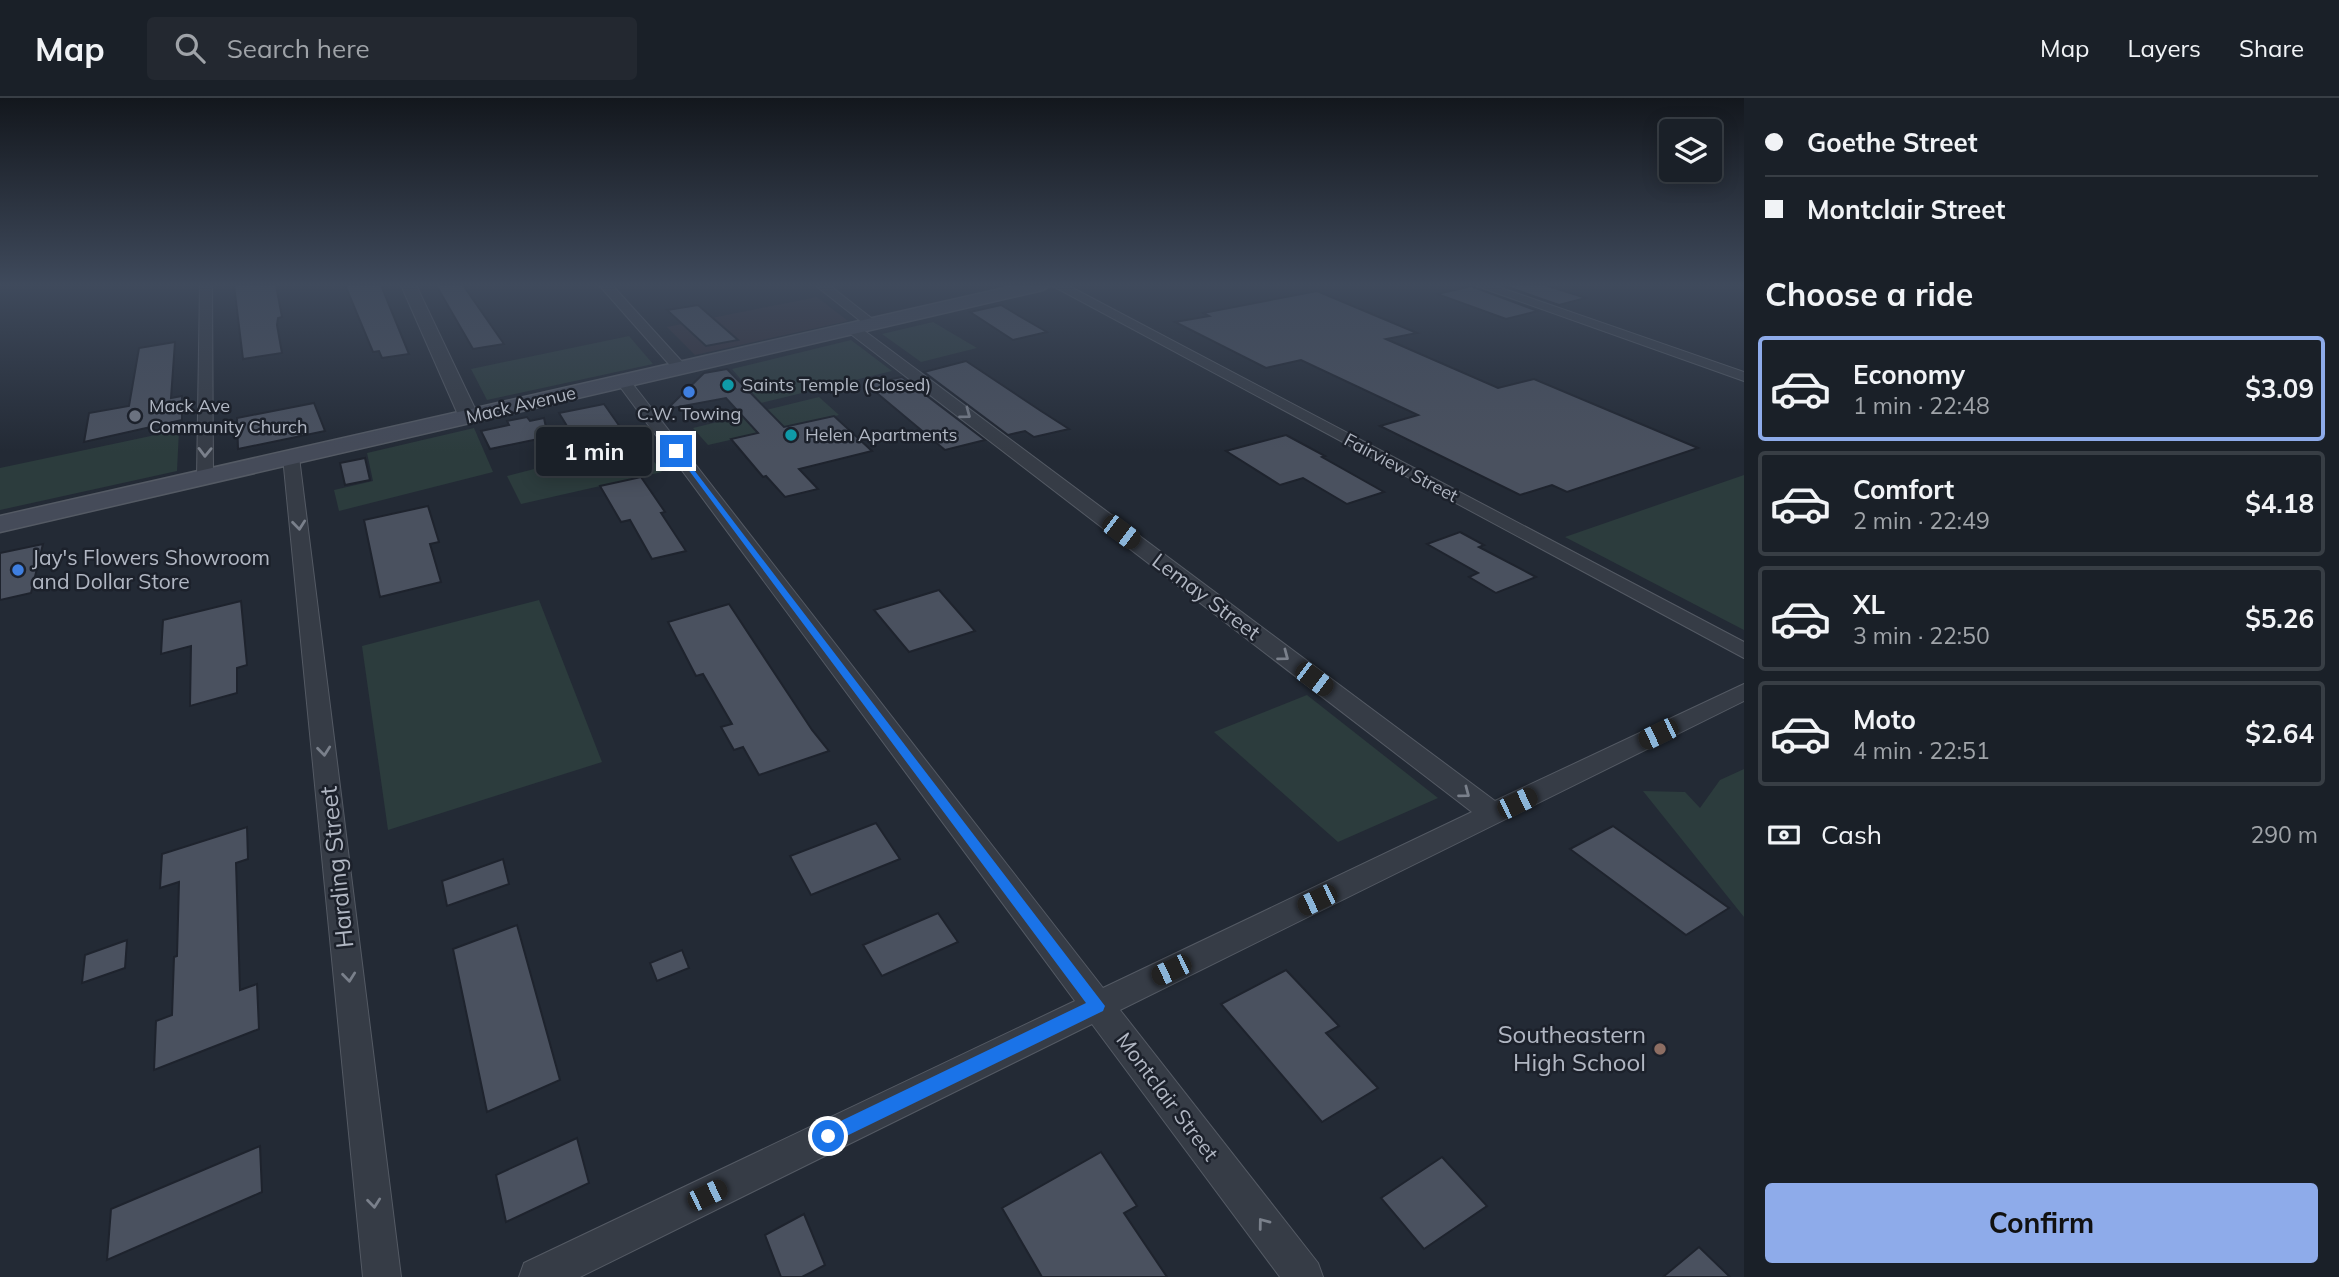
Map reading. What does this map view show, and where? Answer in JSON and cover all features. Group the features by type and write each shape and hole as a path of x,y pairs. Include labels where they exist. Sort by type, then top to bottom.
{"main road":[{"name":"Mack Avenue","path":"0,524 802,340"}],"street":[{"path":"205,477 206,340"},
{"path":"434,340 469,416"},
{"path":"655,340 680,368"},
{"name":"Lemay Street","path":"881,340 1493,814"},
{"name":"Fairview Street","path":"1161,340 1744,651"},
{"path":"1638,340 1744,377"},
{"name":"Montclair Street","path":"623,382 1304,1277"},
{"name":"Harding Street","path":"291,457 382,1277"},
{"path":"538,1277 1744,692"}],"shaded area":[{"path":"610,340 632,340 653,364 487,400 471,369"},
{"path":"680,340 762,340 695,355"},
{"path":"851,340 892,371 761,403 732,369"},
{"path":"890,340 963,340 977,348 921,362"},
{"path":"819,397 839,415 708,445 693,428"},
{"path":"474,428 493,472 339,511 334,490 373,481 367,453"},
{"path":"179,430 177,471 0,510 0,468"},
{"path":"639,442 662,472 521,504 507,476"},
{"path":"1744,475 1744,630 1565,537"},
{"path":"539,600 602,762 388,830 362,646"},
{"path":"1307,695 1438,798 1338,842 1214,732"},
{"path":"1744,769 1744,917 1643,791 1685,792 1700,808 1720,780"}],"building":[{"path":"241,340 280,340 282,353 243,359"},
{"path":"368,340 403,340 409,354 382,358 379,351 373,352"},
{"path":"468,340 501,340 504,344 473,349"},
{"path":"700,340 738,340 706,346"},
{"path":"1211,340 1388,340 1498,388 1534,379 1698,448 1567,492 1552,485 1520,495 1380,426 1418,415 1301,360 1266,368"},
{"path":"175,342 171,398 182,396 182,420 84,442 89,413 129,406 139,348"},
{"path":"966,361 1069,429 1034,437 1025,431 1008,435 924,372"},
{"path":"727,369 784,427 834,416 872,451 799,469 818,489 785,497 766,476 763,477 731,439 758,433 726,398 667,409 704,373"},
{"path":"902,377 985,440 945,450 866,384"},
{"path":"314,403 325,431 238,449 237,418"},
{"path":"604,404 625,434 578,444 559,413"},
{"path":"527,417 530,421 544,418 548,437 490,449 481,431 509,425 507,421"},
{"path":"1286,435 1384,492 1347,504 1303,478 1280,485 1226,451"},
{"path":"365,458 370,480 345,485 340,463"},
{"path":"641,477 665,512 661,513 686,551 652,559 630,520 621,522 600,486"},
{"path":"428,506 439,542 430,544 441,582 380,597 364,520"},
{"path":"1460,532 1484,545 1479,547 1536,577 1496,593 1469,577 1478,573 1427,544"},
{"name":"Jay's Flowers Showroom and Dollar Store","path":"43,544 31,593 0,600 0,553"},
{"path":"939,590 975,631 909,652 874,610"},
{"path":"241,601 247,665 237,668 237,693 190,706 191,646 161,654 163,620"},
{"path":"729,604 812,730 829,751 759,775 743,747 734,750 721,727 732,724 703,674 696,676 668,622"},
{"path":"876,823 900,859 811,895 790,856"},
{"path":"1613,826 1729,908 1686,935 1570,849"},
{"path":"247,827 248,859 236,863 240,990 257,984 259,1029 154,1070 156,1021 172,1015 174,957 177,956 179,882 160,888 162,854"},
{"path":"503,859 509,884 447,906 442,881"},
{"path":"938,913 958,942 882,976 863,945"},
{"path":"517,925 560,1080 487,1112 453,949"},
{"path":"127,940 125,968 82,983 85,955"},
{"path":"682,950 689,968 657,981 650,963"},
{"path":"1286,970 1339,1026 1326,1033 1378,1088 1322,1122 1221,1004"},
{"path":"577,1138 589,1183 506,1222 496,1175"},
{"path":"260,1146 262,1192 107,1260 111,1209"},
{"path":"1101,1152 1137,1206 1124,1213 1167,1277 1042,1277 1002,1208"},
{"path":"1442,1157 1487,1206 1424,1249 1381,1198"},
{"path":"804,1214 825,1265 802,1277 781,1277 765,1235"},
{"path":"1699,1247 1730,1277 1663,1277"}],"place":[{"name":"Saints Temple (Closed)","path":"728,385"},
{"name":"C.W. Towing","path":"689,392"},
{"name":"Mack Ave Community Church","path":"135,416"},
{"name":"Helen Apartments","path":"791,435"},
{"name":"Jay's Flowers Showroom and Dollar Store","path":"18,570"},
{"name":"Southeastern High School","path":"1660,1049"}],"route":[{"path":"676,451 1097,1006 828,1136"}]}
